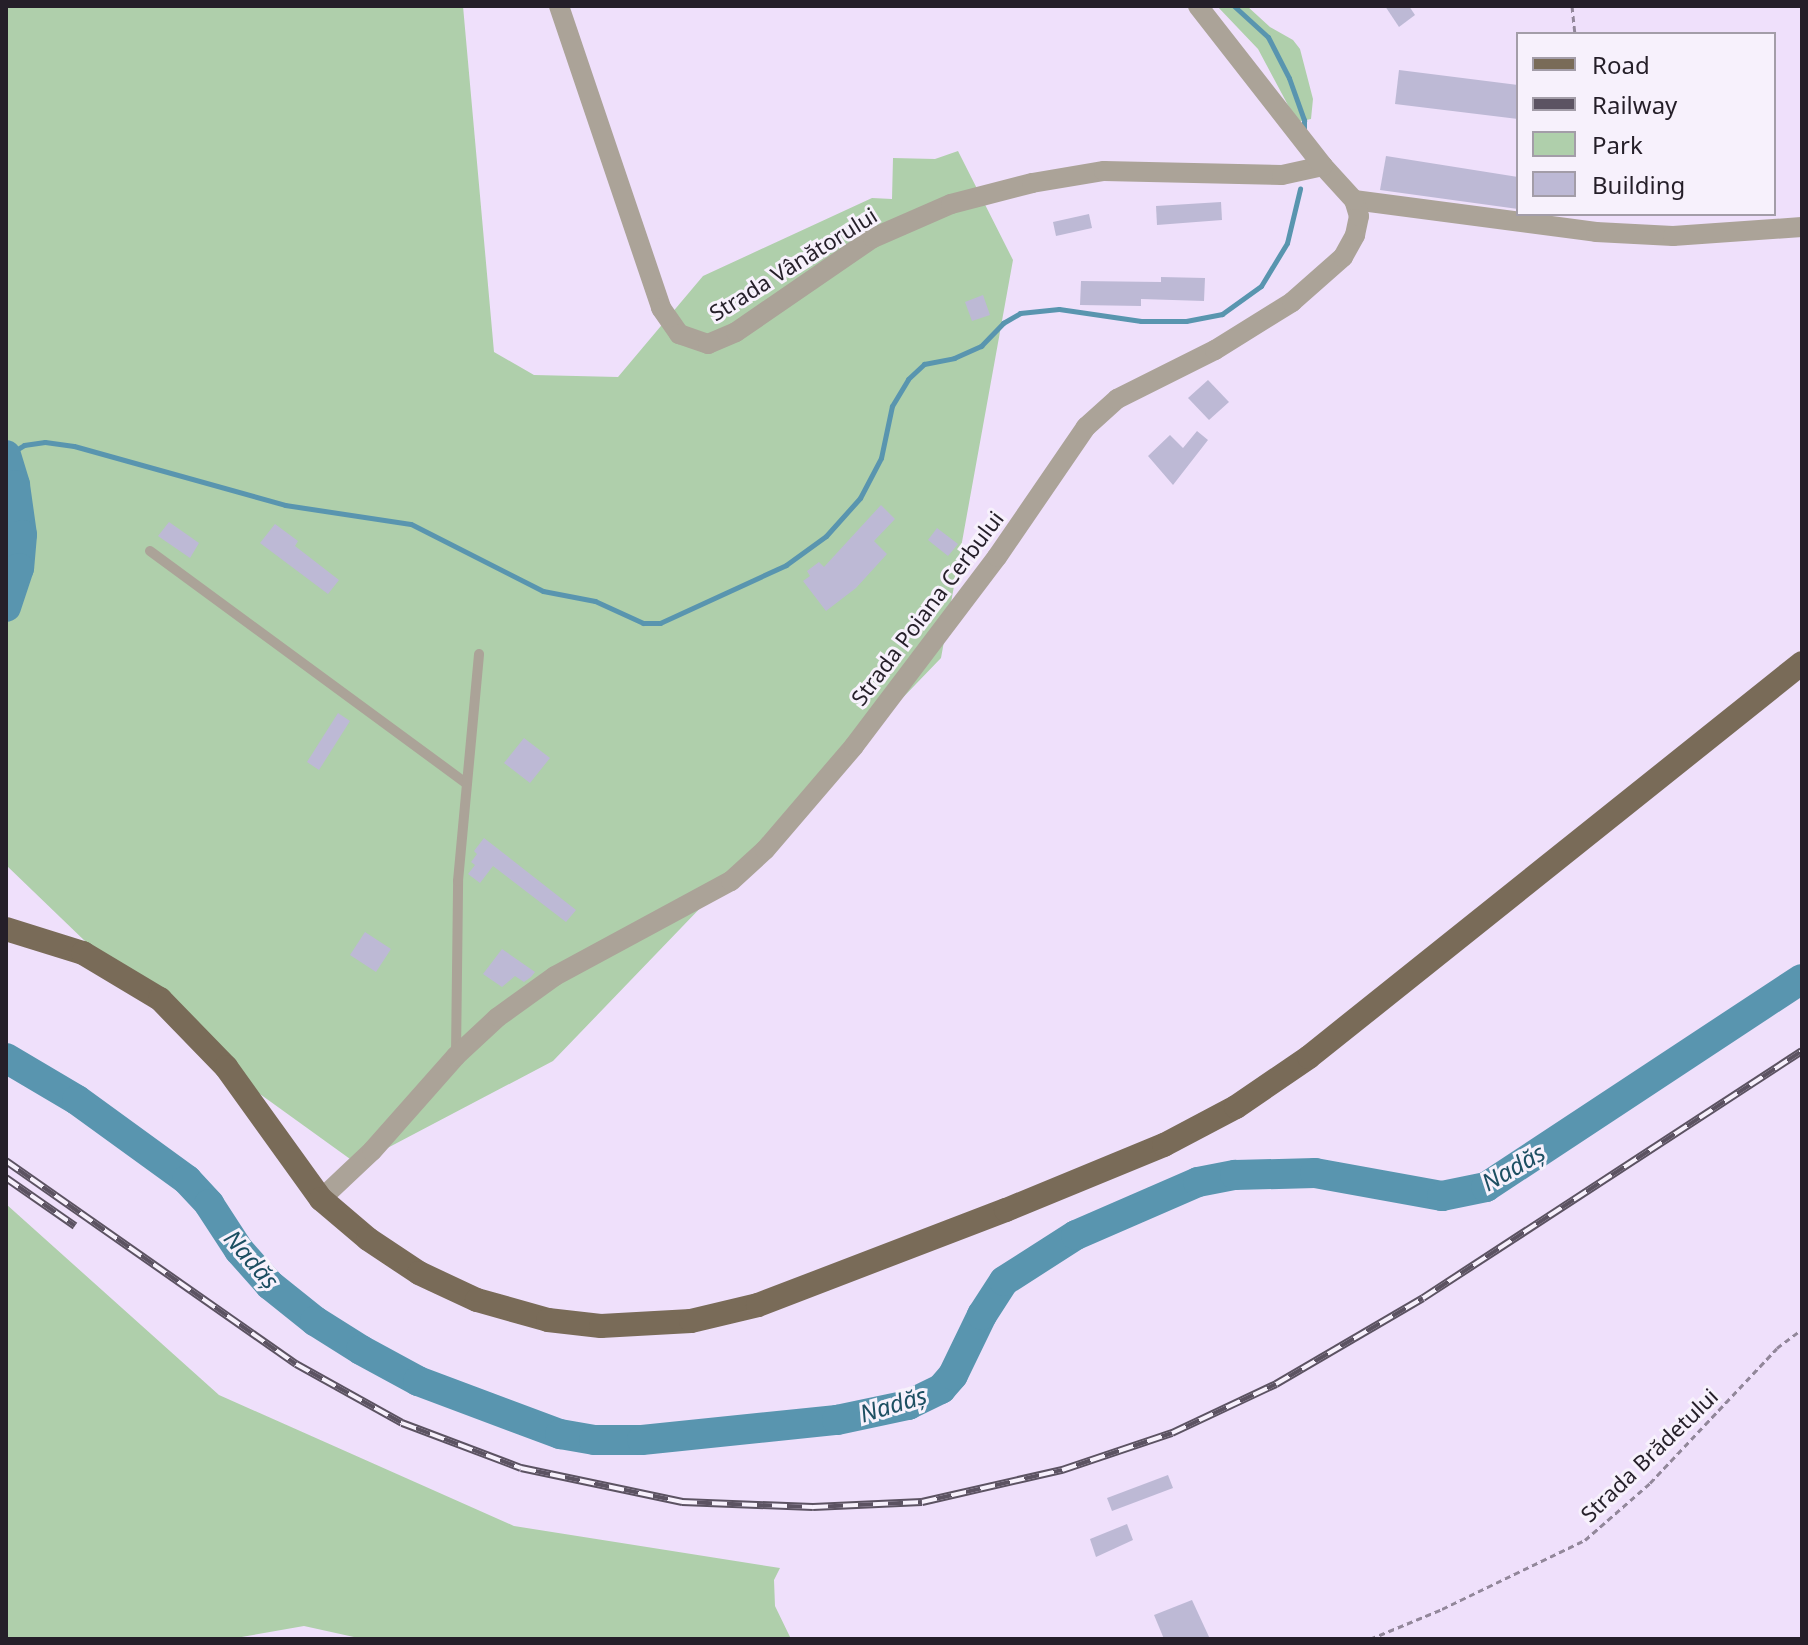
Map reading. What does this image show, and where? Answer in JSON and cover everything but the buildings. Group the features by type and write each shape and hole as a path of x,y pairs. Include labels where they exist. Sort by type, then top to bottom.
{"main road":[{"path":"6,929 83,953 160,999 226,1067 321,1199 368,1239 419,1273 477,1300 548,1320 601,1326 669,1324 736,1311 799,1290 1112,1168 1236,1107 1309,1057 1802,663"}],"street":[{"name":"Strada Vânătorului","path":"559,6 661,308 679,334 708,344 736,332 873,238 951,204 1032,183 1104,171 1282,175 1323,166"},
{"path":"1198,6 1323,166 1354,200 1596,232 1673,236 1802,227"},
{"name":"Strada Poiana Cerbului","path":"321,1199 372,1151 456,1056 498,1017 555,976 731,881 765,850 847,755 997,557 1086,427 1117,399 1215,350 1292,302 1343,257 1355,235 1359,216 1354,200"}],"lane":[{"path":"150,551 467,784"},
{"path":"456,1056 458,881 479,654"}],"path":[{"path":"1572,6 1575,32"},
{"name":"Strada Brădetului","path":"1370,1639 1442,1609 1585,1540 1650,1483 1777,1348 1802,1329"}],"green space":[{"path":"6,6 463,6 494,352 534,375 618,377 703,276 872,198 892,199 893,158 935,159 958,151 1013,260 941,658 553,1061 357,1164 196,1048 6,865"},
{"path":"1217,6 1247,6 1270,27 1293,40 1300,49 1313,99 1311,119 1297,122 1258,49"},
{"path":"6,1204 219,1395 514,1526 780,1568 774,1580 775,1606 791,1639 363,1639 304,1626 230,1639 10,1639 6,1636"}],"waterway":[{"path":"1234,6 1268,37 1289,78 1304,120 1304,130"},
{"path":"6,456 24,445 45,442 74,446 285,505 411,524 543,591 595,601 643,623 660,623 786,565 826,536 860,498 881,458 892,406 908,379 924,364 954,358 981,346 1003,323 1020,313 1059,309 1141,321 1186,321 1222,314 1261,286 1287,243 1300,189"},
{"name":"Nadăș","path":"6,455 15,485 22,535 19,568 6,607"},
{"name":"Nadăș","path":"6,1058 77,1100 187,1180 209,1204 239,1250 270,1285 315,1321 361,1350 418,1381 560,1434 594,1440 642,1440 837,1420 908,1405 941,1389 953,1375 982,1315 1004,1281 1076,1235 1198,1182 1235,1175 1315,1173 1442,1196 1486,1187 1802,979"}],"railway":[{"path":"6,1161 296,1364 402,1423 521,1468 682,1502 813,1507 922,1502 1062,1470 1172,1433 1276,1384 1423,1298 1802,1051"},
{"path":"6,1178 75,1226"}]}
